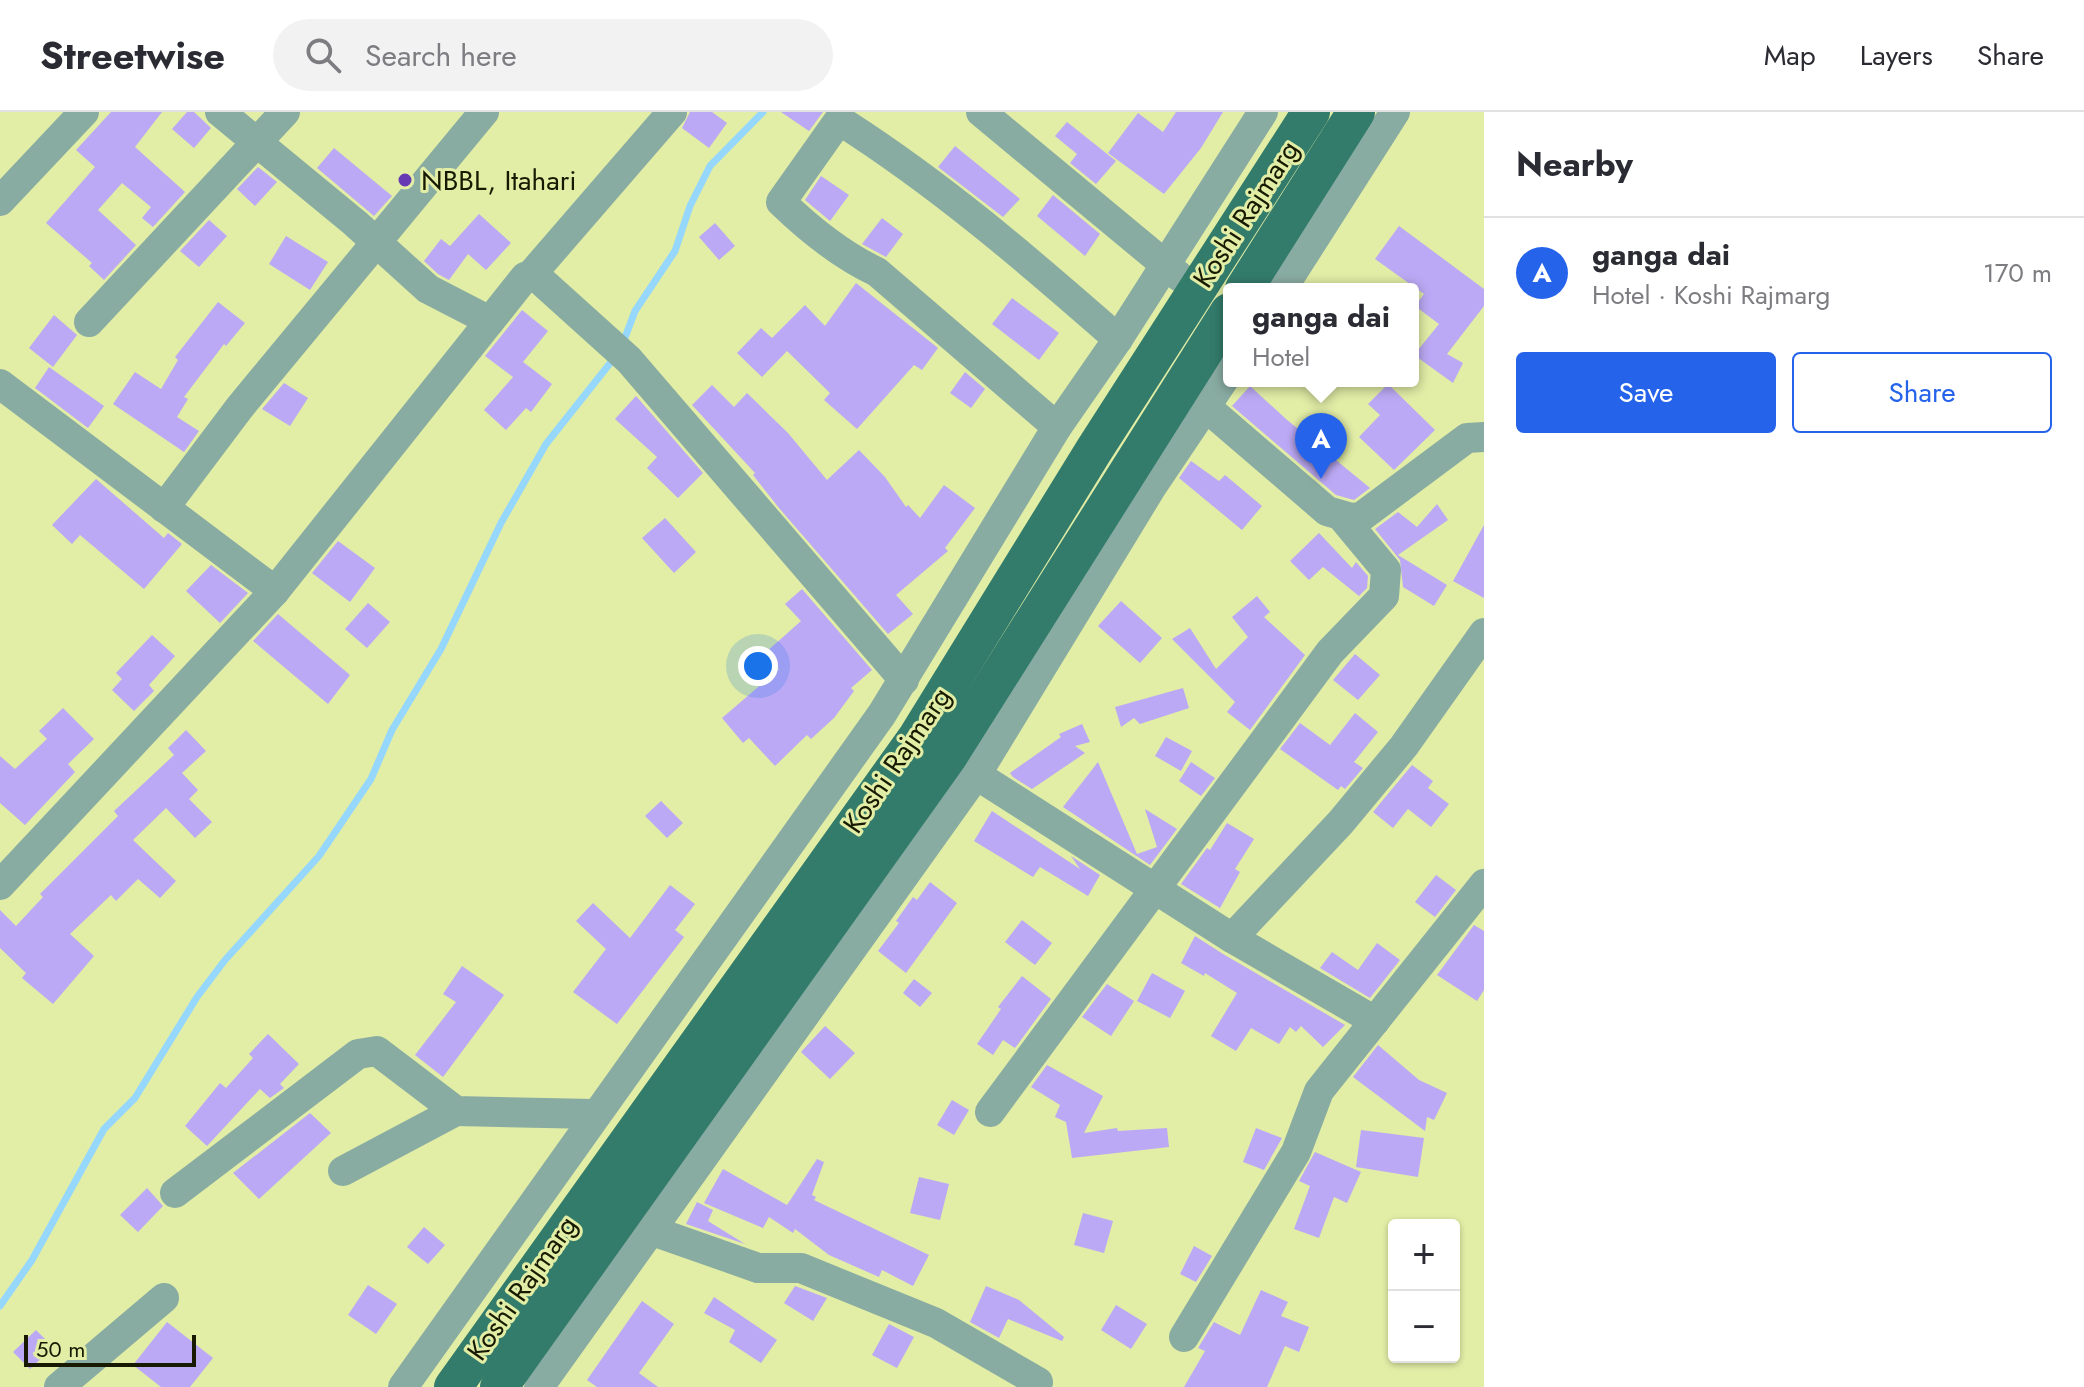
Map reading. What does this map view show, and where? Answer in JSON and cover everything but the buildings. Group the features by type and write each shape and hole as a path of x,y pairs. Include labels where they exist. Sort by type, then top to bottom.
{"main road":[{"name":"Koshi Rajmarg","path":"453,1387 917,737 1311,112"},
{"name":"Koshi Rajmarg","path":"1248,283 1356,112"},
{"name":"Koshi Rajmarg","path":"499,1387 962,766 1223,322"}],"street":[{"path":"0,201 84,112"},
{"path":"220,112 376,241 428,289 490,321"},
{"path":"89,322 285,112"},
{"path":"164,508 240,407 484,112"},
{"path":"0,885 275,591 525,277 531,275 672,112"},
{"path":"981,112 1165,266 1223,308"},
{"path":"403,1387 594,1114 882,714 1057,427 1118,339 1263,112"},
{"path":"1286,283 1395,112"},
{"path":"1057,427 877,272 854,261 807,228 781,202 839,120 904,161 1118,339"},
{"path":"531,275 619,351 904,680"},
{"path":"539,1387 650,1230 1223,381"},
{"path":"0,384 275,591"},
{"path":"1206,407 1327,511 1342,517 1361,517 1467,438 1484,437"},
{"path":"990,1112 1330,652 1384,596 1386,570 1342,517"},
{"path":"1232,938 1350,811 1404,746 1484,633"},
{"path":"882,714 1232,938 1375,1021"},
{"path":"1184,1337 1296,1152 1319,1091 1484,884"},
{"path":"175,1193 358,1054 377,1051 456,1111"},
{"path":"343,1171 456,1111 594,1114"},
{"path":"650,1230 758,1268 801,1268 815,1273 936,1323 1038,1382 1035,1387"},
{"path":"59,1387 164,1298"}],"waterway":[{"path":"623,343 635,311 675,251 690,206 710,166 763,112"},
{"path":"0,1306 32,1260 104,1129 135,1098 197,997 225,960 319,856 371,779 392,730 441,649 501,523 546,444 615,357"}],"place":[{"name":"NBBL, Itahari","path":"405,180"},
{"name":"ganga dai","path":"1321,479"}]}
